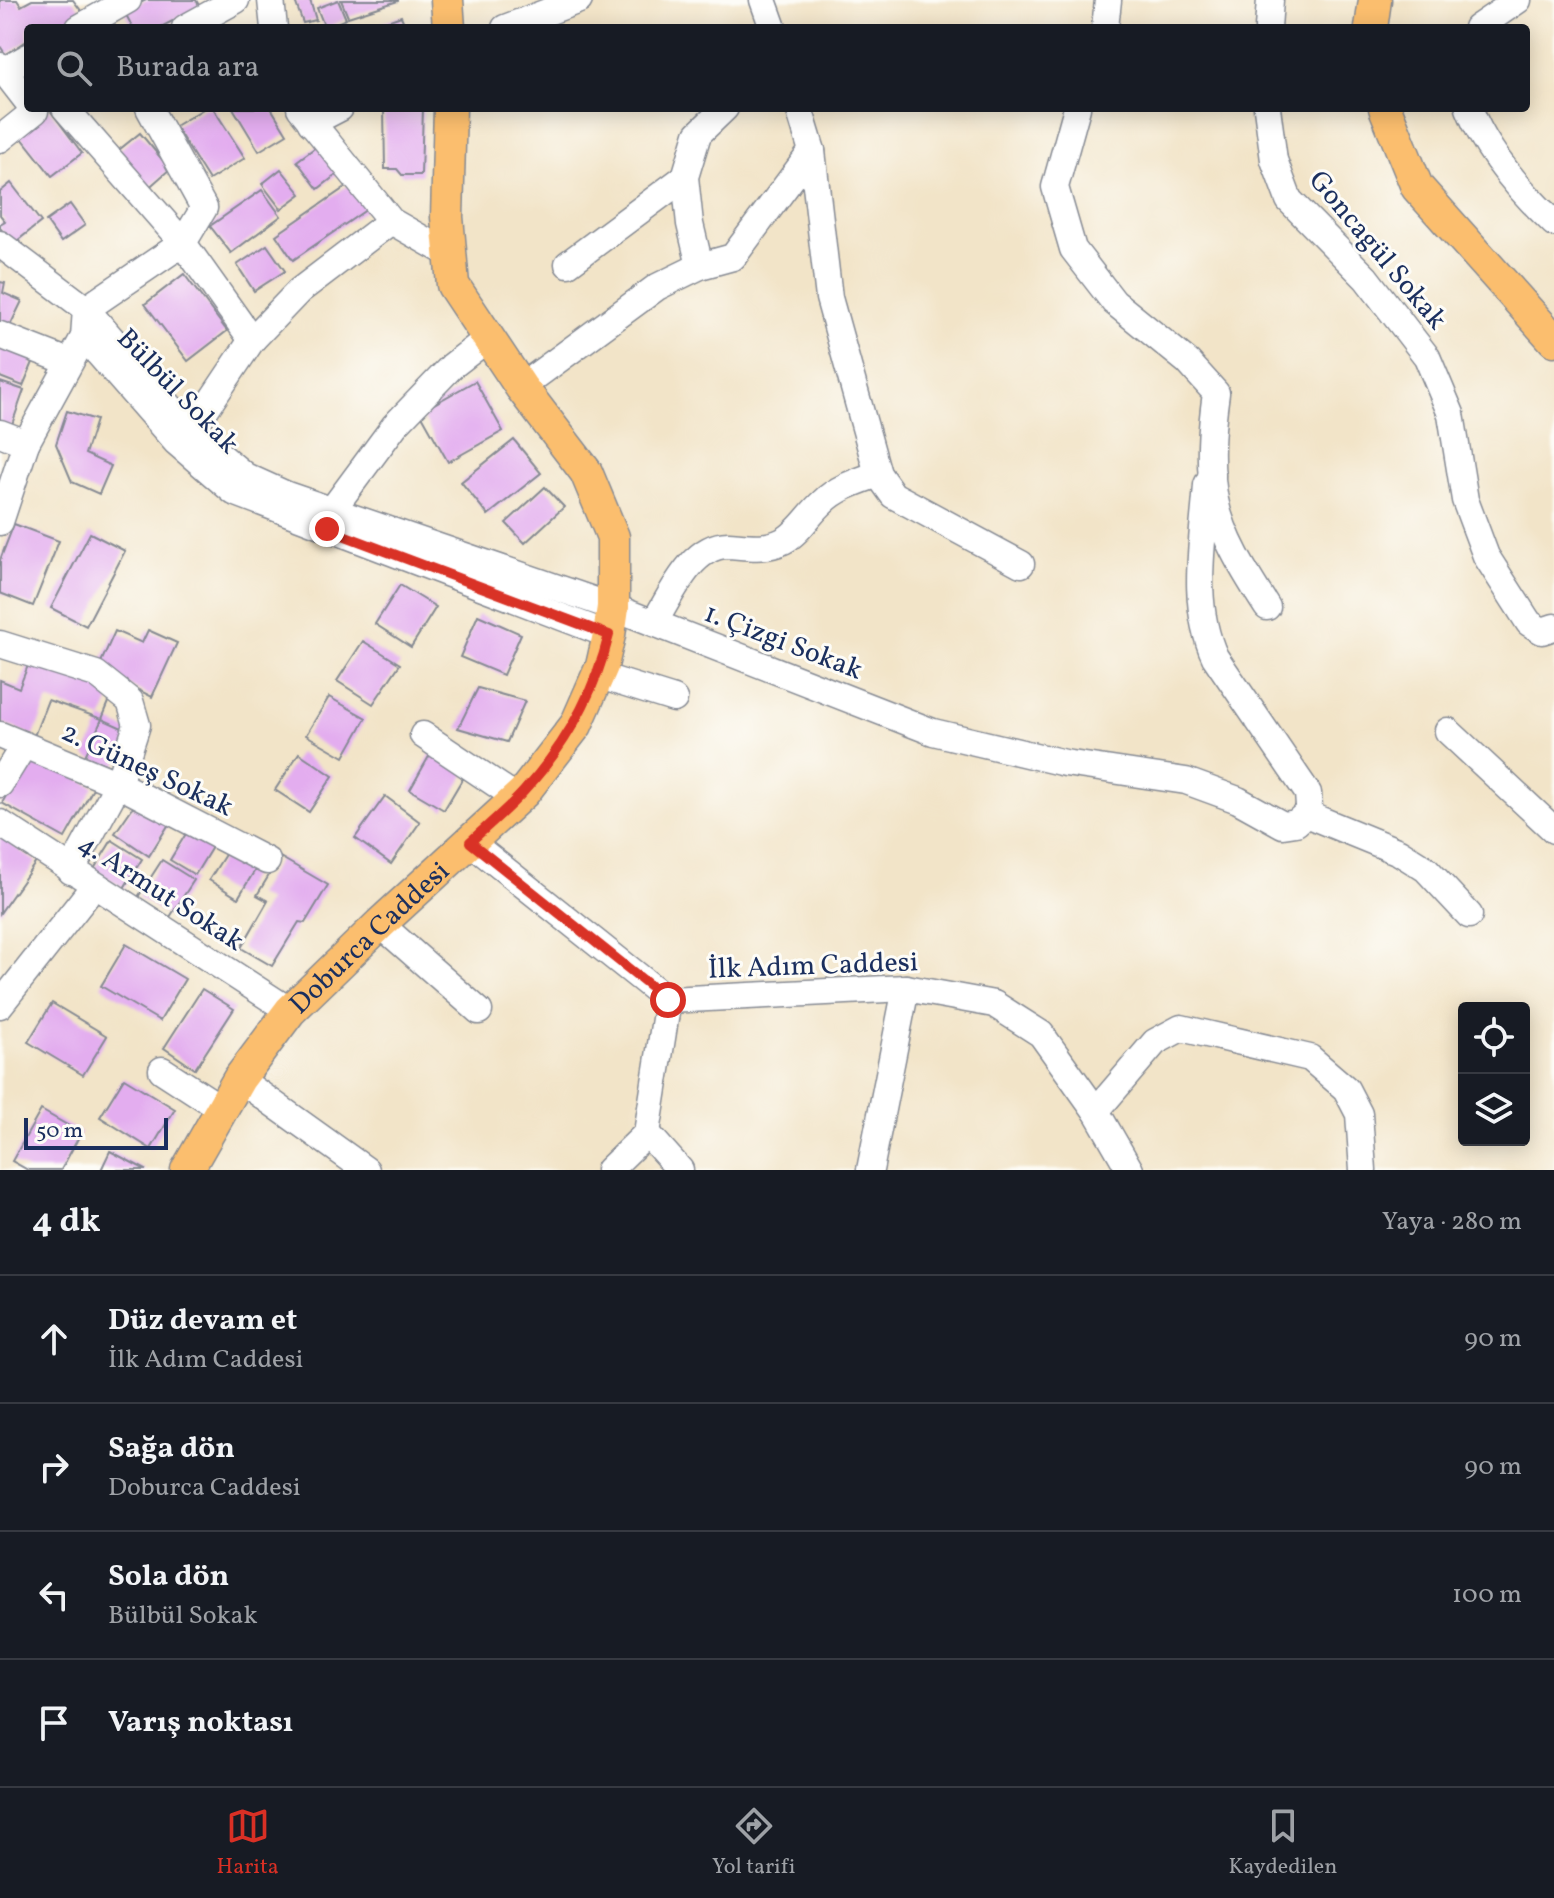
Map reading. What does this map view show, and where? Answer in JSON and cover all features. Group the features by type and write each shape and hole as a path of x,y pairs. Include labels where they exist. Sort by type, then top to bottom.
{"main road":[{"path":"447,0 449,24"},
{"path":"1372,24 1375,0"},
{"name":"Doburca Caddesi","path":"187,1170 239,1079 290,1011 517,798 576,725 597,675 611,621 613,537 590,480 487,339 453,285 447,217 450,112"},
{"path":"1387,112 1417,187 1554,340"}],"street":[{"path":"86,24 128,0"},
{"path":"192,24 236,0"},
{"path":"271,0 274,24"},
{"path":"516,24 579,0"},
{"path":"763,0 772,24"},
{"path":"1105,24 1108,0"},
{"path":"1268,24 1270,0"},
{"path":"1483,24 1518,0"},
{"path":"24,59 2,68 24,96"},
{"path":"0,139 28,112"},
{"path":"68,112 183,243 252,340"},
{"path":"0,244 86,309 183,243 204,208 151,112"},
{"path":"700,266 690,224 685,177 698,134 721,112"},
{"path":"800,112 812,151 829,298 878,474 893,495 1021,564"},
{"path":"1076,112 1055,187 1073,249 1114,302 1188,362 1216,393 1210,438 1215,501 1239,564 1267,607"},
{"name":"Goncagül Sokak","path":"1268,112 1274,160 1289,200 1366,278 1427,357 1451,414 1465,500 1486,556 1529,623 1542,631 1554,627"},
{"path":"1471,112 1478,130 1526,197 1554,223"},
{"path":"305,116 391,221 449,254"},
{"path":"521,387 657,287 700,266 733,257 812,151"},
{"path":"568,264 685,177"},
{"path":"191,431 252,340 299,291 391,221"},
{"name":"Bülbül Sokak","path":"86,309 84,337 176,442 234,492 330,519 611,621"},
{"name":"Bülbül Sokak","path":"86,309 191,431 245,476 330,519"},
{"path":"0,335 69,362"},
{"path":"0,522 26,443 84,337"},
{"path":"330,519 395,425 452,366 487,339"},
{"path":"0,433 26,443"},
{"path":"654,623 683,576 701,555 724,545 752,548 783,541 825,499 846,486 878,474"},
{"path":"1212,475 1207,485 1199,594 1207,640 1215,657 1308,793 1306,814 1399,852 1426,869 1469,915"},
{"name":"1. Çizgi Sokak","path":"611,621 654,623 933,732 1065,763 1186,781 1238,800 1283,825 1296,823 1306,814"},
{"path":"0,644 96,674 130,701 137,725 118,784 71,871"},
{"path":"597,675 674,699"},
{"path":"1448,731 1554,830"},
{"path":"423,735 517,798"},
{"path":"0,784 12,740"},
{"name":"2. Güneş Sokak","path":"12,740 118,784 267,861"},
{"name":"4. Armut Sokak","path":"0,823 290,1011"},
{"path":"470,842 668,1000 647,1133 609,1170"},
{"path":"0,1005 94,886"},
{"path":"380,924 479,1011"},
{"path":"870,1170 906,988"},
{"name":"İlk Adım Caddesi","path":"668,1000 906,988 994,1004 1041,1034 1096,1111 1130,1170"},
{"path":"1096,1111 1155,1042 1181,1028 1310,1058 1346,1089 1359,1114 1363,1170"},
{"path":"162,1070 222,1109"},
{"path":"239,1079 366,1170"},
{"path":"647,1133 680,1170"}],"building":[{"path":"0,0 17,0 21,6 32,0 73,0 85,16 72,24 24,24 24,43 6,55 0,46"},
{"path":"146,0 196,0 200,7 167,24 131,24 124,11"},
{"path":"310,0 316,20 303,23 295,1"},
{"path":"338,0 346,19 323,24 317,8"},
{"path":"341,0 398,0 398,1 348,17"},
{"path":"401,16 404,24 379,24"},
{"path":"45,112 51,112 82,153 52,176 18,133"},
{"path":"198,112 216,112 245,158 209,180 175,126"},
{"path":"235,112 273,112 287,134 259,151"},
{"path":"384,112 423,112 421,175 402,175 397,169 385,169"},
{"path":"140,133 170,169 145,191 114,154"},
{"path":"320,144 340,172 318,189 297,161"},
{"path":"281,169 301,194 281,209 262,184"},
{"path":"356,180 373,205 293,260 276,235"},
{"path":"11,183 41,222 13,244 0,228 5,221 0,215 0,192"},
{"path":"262,190 281,216 231,253 210,226"},
{"path":"70,204 85,225 61,242 46,221"},
{"path":"267,245 285,271 254,291 237,265"},
{"path":"184,274 227,331 188,361 145,304"},
{"path":"0,282 5,283 3,293 22,301 8,330 0,326"},
{"path":"0,338 37,353 23,386 0,377"},
{"path":"475,381 503,431 448,462 420,412"},
{"path":"0,382 24,390 10,430 0,426"},
{"path":"67,411 96,420 85,454 111,466 99,494 72,482 56,444"},
{"path":"514,440 541,473 488,515 461,482"},
{"path":"545,487 564,507 525,543 506,523"},
{"path":"14,524 59,541 33,606 0,593 0,560"},
{"path":"90,533 125,551 86,626 51,608"},
{"path":"400,585 436,607 411,647 375,624"},
{"path":"478,615 521,634 503,675 460,657"},
{"path":"148,630 177,643 152,697 98,669 115,631 142,643"},
{"path":"363,641 400,664 373,704 337,681"},
{"path":"31,658 114,690 102,719 48,700 34,736 0,722 0,680 19,688"},
{"path":"478,688 525,701 507,742 458,728"},
{"path":"329,697 366,718 344,757 306,735"},
{"path":"102,719 131,732 115,768 85,756"},
{"path":"432,751 467,771 444,810 410,790"},
{"path":"31,752 94,787 65,838 2,803"},
{"path":"299,753 333,776 309,812 275,790"},
{"path":"385,796 420,822 391,864 355,838"},
{"path":"135,804 169,824 149,856 115,833"},
{"path":"187,832 212,847 195,875 170,860"},
{"path":"0,836 36,862 0,913"},
{"path":"112,840 142,859 124,888 94,869"},
{"path":"226,853 255,870 238,898 209,880"},
{"path":"280,857 328,885 305,923 299,922 272,966 241,948 268,901 257,895"},
{"path":"162,860 194,880 170,917 138,897"},
{"path":"126,944 185,979 160,1021 101,986"},
{"path":"202,989 234,1009 195,1069 164,1048"},
{"path":"52,1003 107,1036 83,1075 28,1042"},
{"path":"124,1078 175,1109 151,1149 100,1117"},
{"path":"41,1110 81,1133 61,1170 28,1170 12,1161"},
{"path":"110,1151 146,1170 101,1170"}],"route":[{"path":"327,529 609,635 602,666 576,725 524,792 470,842 668,1000"}]}
